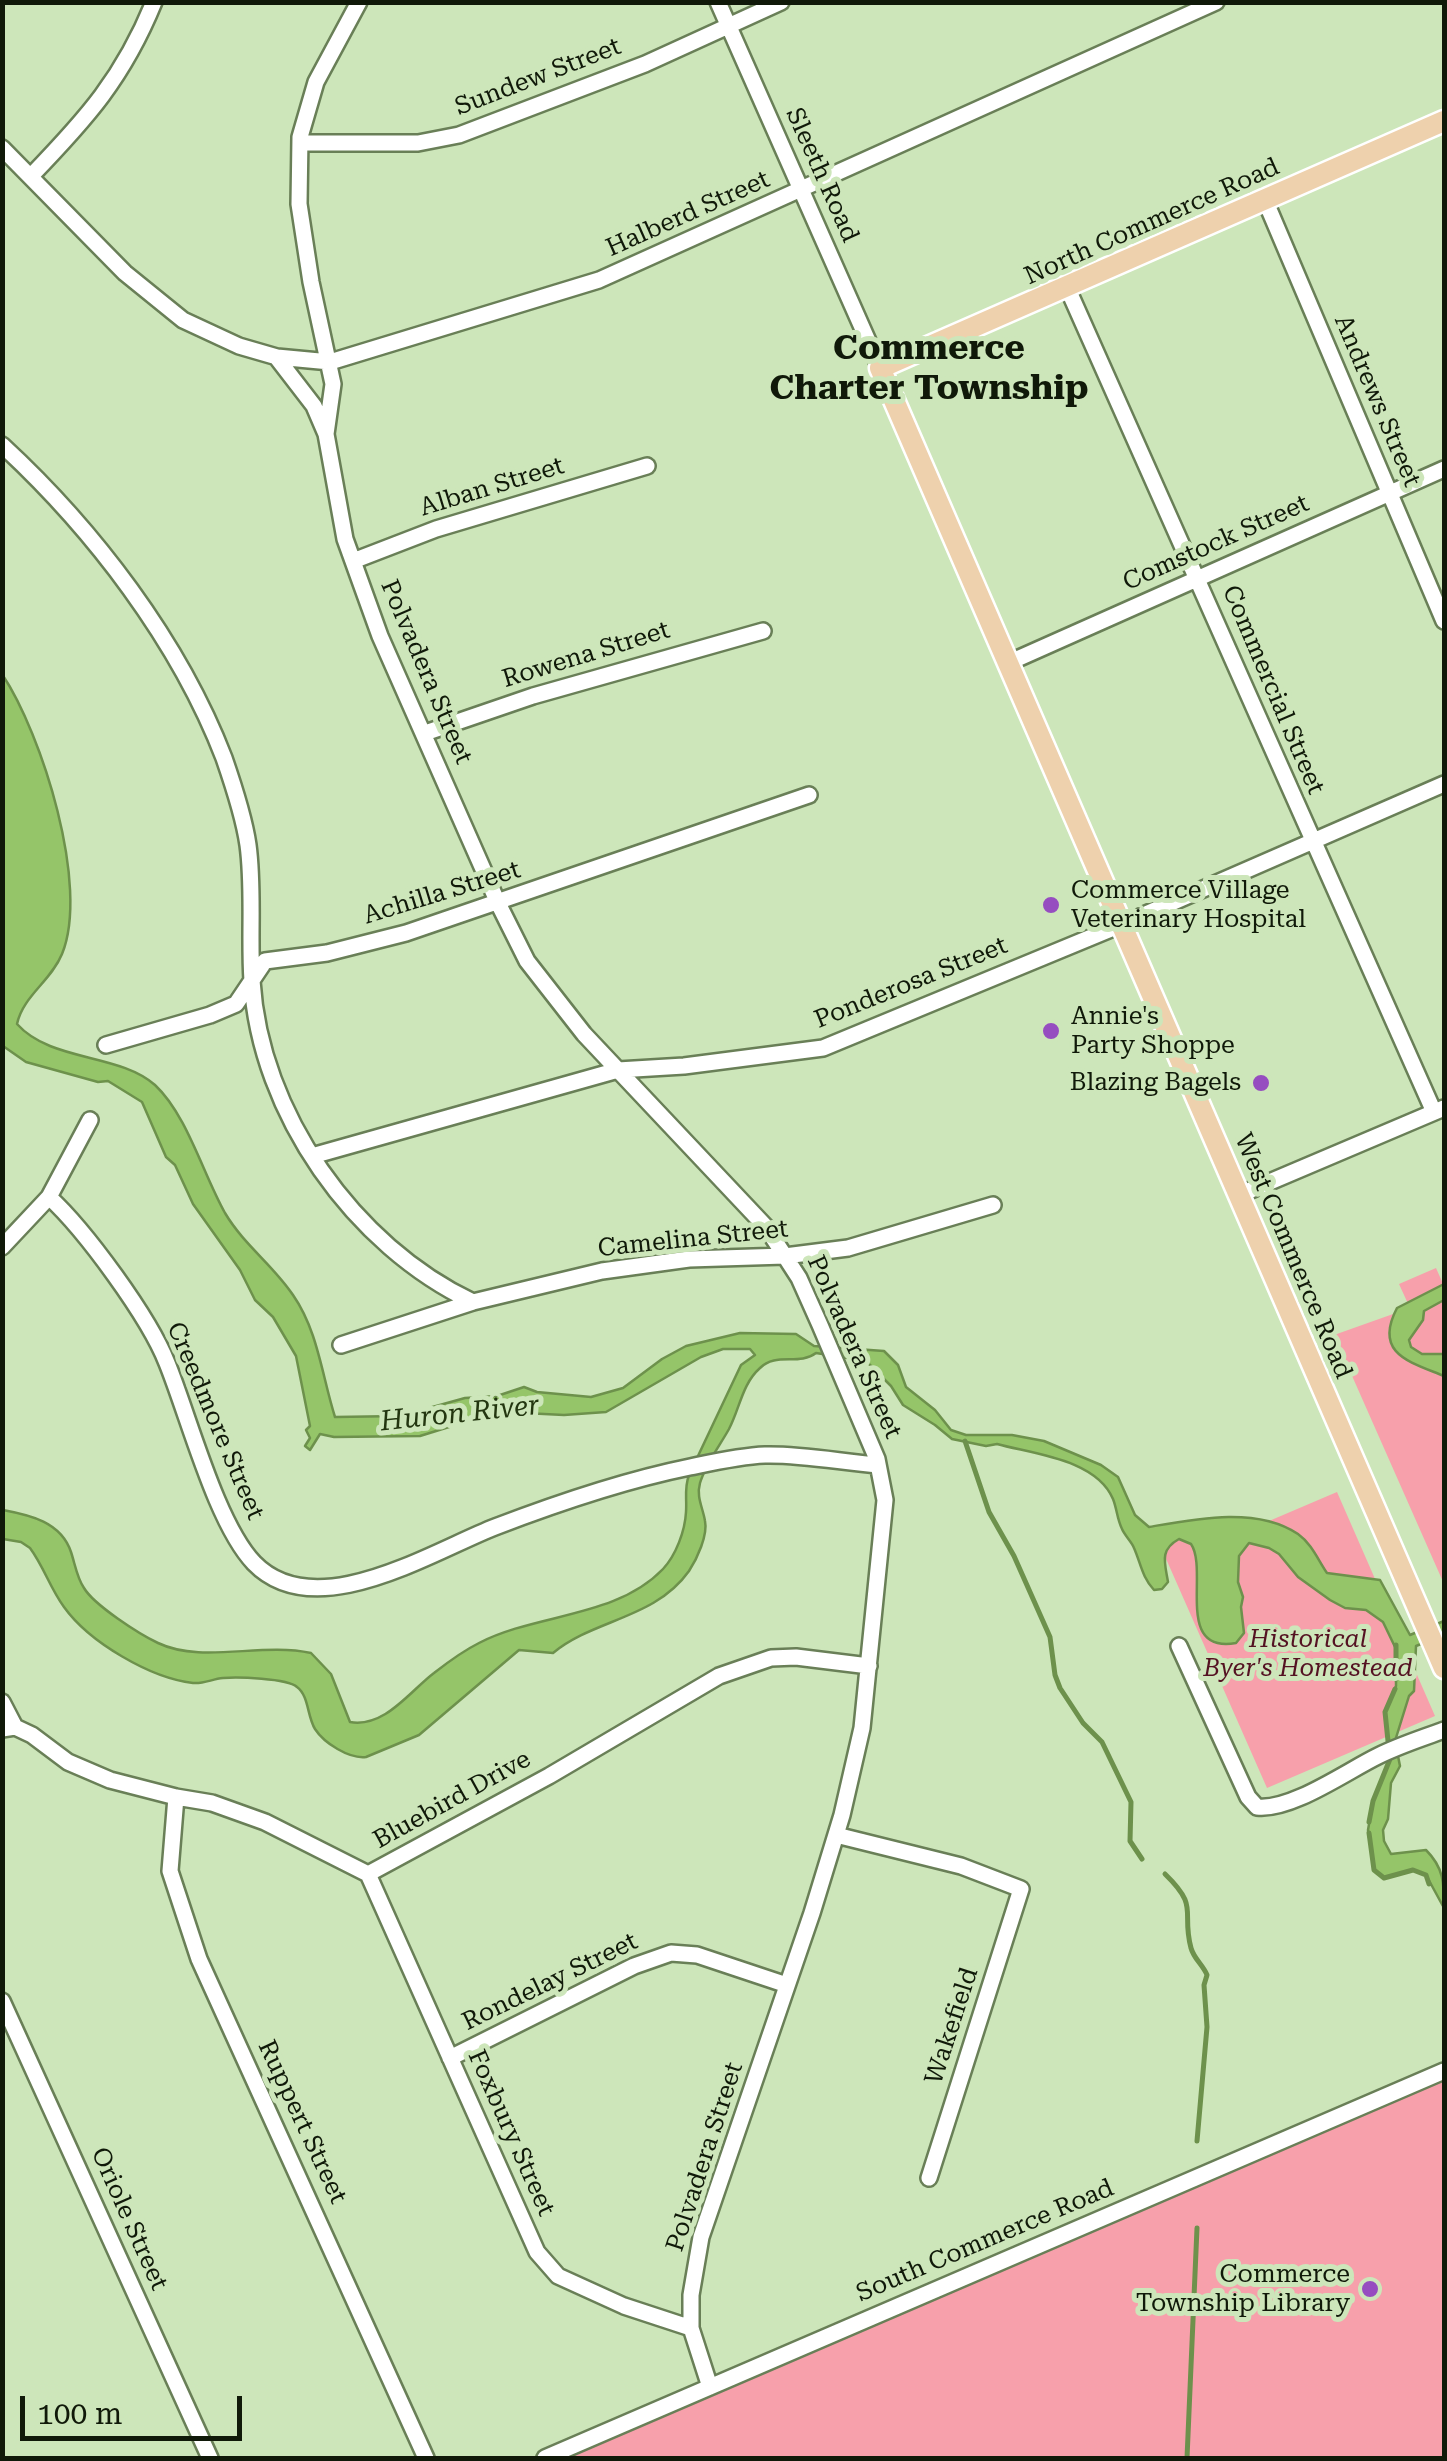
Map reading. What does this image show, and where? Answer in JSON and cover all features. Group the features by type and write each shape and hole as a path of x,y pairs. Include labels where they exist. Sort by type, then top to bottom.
{"main road":[{"name":"North Commerce Road","path":"880,368 1444,121"},
{"name":"West Commerce Road","path":"880,368 1444,1668"}],"street":[{"path":"32,176 88,117 135,50 154,2"},
{"name":"Polvadera Street","path":"326,434 334,384 320,330 299,204 300,143 316,82 359,2"},
{"name":"Sleeth Road","path":"718,2 880,368"},
{"name":"Sundew Street","path":"300,143 418,143 459,135 628,70 781,2"},
{"name":"Halberd Street","path":"330,362 600,280 1216,2"},
{"path":"2,148 125,273 183,320 239,346 277,357 330,362"},
{"name":"Andrews Street","path":"1265,200 1444,620"},
{"name":"Commercial Street","path":"1067,287 1311,841 1439,1110"},
{"name":"Polvadera Street","path":"277,357 303,390 326,434 345,539 380,636 527,961 584,1034 766,1226 800,1278 878,1465 885,1500 862,1728 836,1834 701,2237 691,2294 691,2328 710,2387"},
{"path":"2,445 55,494 127,584 187,680 224,758 248,844 252,984 259,1039 289,1119 366,1227 416,1271 474,1302"},
{"name":"Alban Street","path":"353,561 436,528 647,466"},
{"name":"Comstock Street","path":"1008,663 1444,470"},
{"name":"Rowena Street","path":"425,733 567,686 763,631"},
{"name":"Ponderosa Street","path":"312,1156 618,1070 684,1066 823,1048 1123,924 1444,784"},
{"name":"Achilla Street","path":"106,1045 236,1004 266,960 328,953 406,933 808,795"},
{"path":"1239,1194 1439,1110"},
{"path":"2,1248 49,1197 90,1120"},
{"name":"Creedmore Street","path":"49,1197 68,1214 144,1319 165,1357 230,1529 255,1564 288,1584 344,1585 374,1578 495,1527 690,1466 765,1456 878,1465"},
{"name":"Camelina Street","path":"341,1344 474,1302 602,1271 689,1259 785,1256 848,1248 993,1204"},
{"path":"1179,1646 1248,1797 1257,1807 1268,1808 1303,1794 1383,1754 1444,1730"},
{"name":"Bluebird Drive","path":"9,1728 32,1735 68,1762 110,1780 176,1798 212,1802 265,1822 368,1874 549,1776 719,1676 770,1658 796,1657 869,1666"},
{"path":"2,1702 9,1728"},
{"name":"Ruppert Street","path":"176,1798 170,1870 200,1959 426,2458"},
{"name":"Wakefield","path":"836,1834 962,1866 1021,1889 929,2178"},
{"name":"Foxbury Street","path":"368,1874 537,2252 558,2276 624,2306 691,2328"},
{"name":"Rondelay Street","path":"450,2058 634,1966 671,1953 697,1955 787,1985"},
{"name":"Oriole Street","path":"2,2001 210,2458"},
{"name":"South Commerce Road","path":"545,2458 1444,2071"}],"green space":[{"path":"1436,1268 1444,1286 1444,1584 1334,1335 1410,1308 1399,1284"},
{"name":"Historical Byer's Homestead","path":"1337,1492 1435,1716 1267,1788 1156,1536 1262,1524"},
{"path":"1444,2071 1444,2458 560,2458"}],"water":[{"name":"Huron River","path":"2,674 46,771 58,811 70,890 69,925 62,954 25,1005 17,1024 48,1045 140,1075 166,1098 185,1128 225,1213 301,1309 314,1339 335,1417 400,1416 524,1387 537,1392 591,1397 623,1388 686,1346 740,1333 796,1334 814,1346 884,1351 898,1365 906,1387 935,1410 951,1430 966,1435 1012,1435 1044,1441 1101,1465 1118,1477 1135,1515 1149,1527 1225,1517 1282,1525 1307,1542 1327,1573 1380,1580 1410,1635 1444,1621 1444,1635 1416,1646 1414,1691 1395,1741 1400,1766 1391,1783 1388,1819 1383,1830 1391,1854 1426,1850 1432,1857 1442,1876 1444,1908 1426,1875 1413,1870 1384,1878 1374,1870 1368,1830 1373,1801 1390,1759 1385,1712 1396,1686 1396,1649 1383,1622 1366,1610 1345,1608 1330,1600 1298,1577 1279,1554 1249,1543 1239,1556 1244,1633 1236,1643 1217,1643 1205,1636 1199,1623 1196,1556 1191,1544 1179,1539 1168,1548 1168,1582 1162,1589 1154,1590 1122,1529 1113,1499 1093,1475 1045,1455 952,1439 903,1405 891,1386 866,1361 816,1353 802,1359 766,1363 749,1381 700,1483 706,1527 703,1540 692,1566 675,1587 642,1609 553,1653 519,1650 419,1735 366,1757 345,1753 324,1740 312,1724 304,1696 292,1684 250,1678 197,1683 176,1680 140,1666 89,1633 64,1607 30,1548 3,1539 3,1510 34,1518 60,1533 89,1595 150,1639 193,1652 311,1653 331,1674 350,1722 375,1719 479,1643 623,1597 663,1569 682,1535 689,1475 741,1365 755,1355 750,1349 723,1349 701,1357 606,1412 478,1418 420,1436 320,1434 310,1450 305,1446 310,1426 296,1356 193,1204 175,1165 166,1157 142,1102 108,1081 98,1082 26,1062 3,1046"},
{"path":"1444,1284 1444,1300 1424,1311 1423,1320 1409,1340 1411,1347 1422,1354 1444,1354 1444,1376 1399,1354 1389,1336 1397,1308"}],"waterway":[{"path":"965,1441 989,1512 1014,1556 1050,1637 1060,1688 1083,1723 1102,1742 1131,1802 1130,1841 1142,1859"},
{"path":"1396,1645 1396,1679"},
{"path":"1388,1741 1385,1712 1395,1689"},
{"path":"1369,1822 1390,1752"},
{"path":"1369,1833 1374,1870 1384,1878 1413,1870 1426,1875 1429,1884"},
{"path":"1165,1874 1186,1902 1191,1948 1207,1975 1207,2027 1197,2141"},
{"path":"1187,2458 1197,2228"}],"place":[{"name":"Commerce Village Veterinary Hospital","path":"1051,905"},
{"name":"Annie's Party Shoppe","path":"1051,1031"},
{"name":"Blazing Bagels","path":"1261,1083"},
{"name":"Commerce Township Library","path":"1370,2289"}],"district":[{"name":"Commerce Charter Township","path":"929,369"}]}
